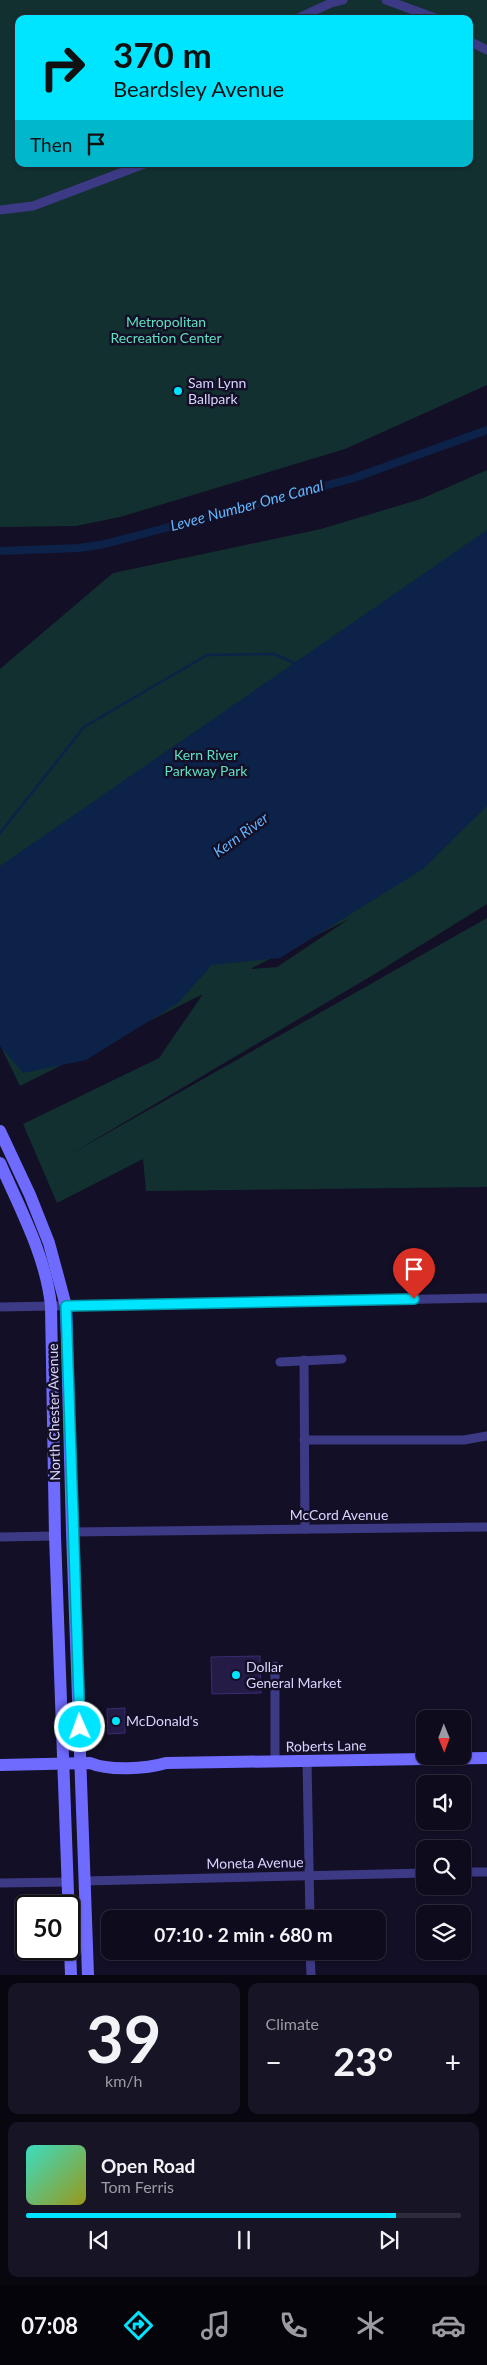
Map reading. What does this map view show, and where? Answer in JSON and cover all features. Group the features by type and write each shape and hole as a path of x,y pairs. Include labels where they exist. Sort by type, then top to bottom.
{"main road":[{"name":"North Chester Avenue","path":"0,1130 30,1195 49,1243 66,1306 73,1560 86,1764 85,1881 88,1975"},
{"name":"North Chester Avenue","path":"0,1163 37,1247 50,1291 55,1536 71,1975"},
{"path":"55,1497 62,1520 72,1532"},
{"path":"55,1536 63,1538 73,1560"},
{"name":"Roberts Lane","path":"0,1765 86,1764 100,1768 154,1767 166,1763 487,1758"},
{"path":"68,1882 72,1885 86,1924"}],"street":[{"path":"304,15 330,3 343,0"},
{"path":"386,0 427,15"},
{"path":"473,43 487,50"},
{"path":"0,210 33,206 136,167"},
{"path":"0,1307 487,1298"},
{"path":"280,1362 342,1359"},
{"path":"304,1360 305,1529"},
{"path":"304,1440 464,1440 487,1436"},
{"name":"McCord Avenue","path":"72,1532 487,1527"},
{"path":"0,1537 55,1536"},
{"path":"275,1666 275,1762"},
{"path":"307,1760 310,1910"},
{"path":"471,1872 487,1872"},
{"name":"Moneta Avenue","path":"85,1881 416,1873"},
{"path":"0,1883 68,1882"},
{"path":"310,1960 311,1975"}],"green space":[{"name":"Metropolitan Recreation Center","path":"0,0 487,0 487,385 345,449 120,517 76,526 0,527"},
{"name":"Kern River Parkway Park","path":"487,470 487,904 373,975 69,1155 487,918 487,1187 146,1191 143,1159 57,1203 23,1124 159,1058 203,994 20,1086 0,1045 0,669 113,573 321,529 421,499","holes":["349,919 277,967 252,969"]}],"water":[{"name":"Kern River Parkway Park","path":"487,530 487,806 423,869 280,958 212,965 178,1003 86,1060 23,1073 0,1046 0,866"}],"building":[{"name":"Dollar General Market","path":"260,1656 261,1693 212,1694 211,1657"},
{"name":"McDonald's","path":"125,1708 125,1733 108,1734 107,1709"}],"waterway":[{"name":"Levee Number One Canal","path":"0,551 79,548 105,544 354,478 487,430"},
{"path":"0,833 84,727 207,655 275,654 296,664"}],"place":[{"name":"Sam Lynn Ballpark","path":"178,391"},
{"name":"Dollar General Market","path":"236,1675"},
{"name":"McDonald's","path":"116,1721"}],"route":[{"path":"80,1727 72,1532 69,1357 66,1306 414,1299"}],"water label":[{"name":"Kern River","path":"241,835"}]}
